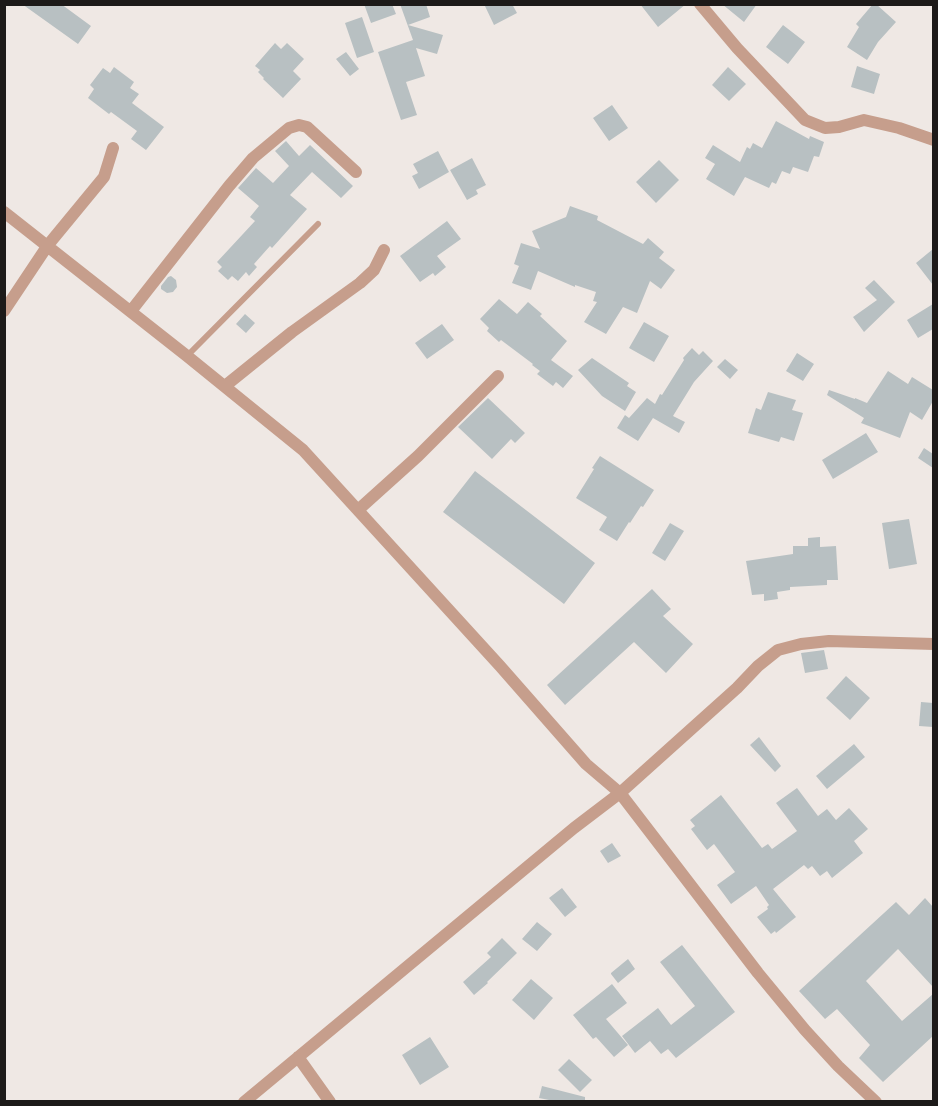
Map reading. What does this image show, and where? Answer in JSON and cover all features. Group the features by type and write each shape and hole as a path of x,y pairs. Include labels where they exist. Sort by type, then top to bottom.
{"street":[{"path":"700,4 736,48 805,120 825,128 864,120 899,128 933,140"},
{"path":"131,311 253,158 289,128 299,125 307,127 356,172"},
{"path":"4,311 48,245 104,177 113,148"},
{"path":"4,212 188,356 303,450 492,657 585,764 620,793 805,1030 838,1066 876,1101"},
{"path":"225,386 292,332 360,283 374,270 384,250"},
{"path":"358,510 418,456 498,376"},
{"path":"244,1101 574,828 620,793 778,650 801,644 829,641 933,644"},
{"path":"298,1057 330,1101"}],"lane":[{"path":"188,356 318,224"}],"building":[{"path":"22,4 61,4 91,26 78,44"},
{"path":"364,4 392,4 396,14 371,23"},
{"path":"400,4 426,4 430,17 408,25 443,35 437,54 416,48 425,76 406,82 417,115 401,120 378,52 413,40"},
{"path":"484,4 512,4 517,13 494,25"},
{"path":"640,4 686,4 658,27"},
{"path":"722,4 757,4 744,22"},
{"path":"873,4 876,4 896,22 878,42 867,60 847,47 859,27 856,24"},
{"path":"362,17 374,52 357,58 345,23"},
{"path":"783,25 805,42 788,64 766,47"},
{"path":"275,43 281,49 287,43 304,59 293,71 301,79 283,98 263,79 258,72 260,70 255,66"},
{"path":"346,52 359,69 350,76 336,59"},
{"path":"857,66 880,74 874,94 851,87"},
{"path":"114,67 134,82 130,88 139,94 132,103 164,127 146,150 131,139 137,131 88,98 94,89 90,85 103,68 110,73"},
{"path":"728,67 746,84 729,101 712,85"},
{"path":"612,105 628,128 609,141 593,118"},
{"path":"776,121 809,139 810,136 824,142 819,157 814,156 808,172 793,167 790,174 782,171 776,184 772,182 769,188 745,177 734,196 706,179 715,164 705,158 713,145 740,162 747,147 750,149 753,143 762,148"},
{"path":"286,141 299,156 310,145 353,186 341,198 312,172 290,195 307,209 272,248 270,246 254,264 257,267 249,276 246,272 238,281 232,276 228,280 218,271 222,267 217,262 255,221 250,217 259,206 238,188 256,168 273,183 289,166 275,151"},
{"path":"438,151 449,172 419,189 412,176 418,173 413,164"},
{"path":"472,158 486,185 476,190 478,194 467,200 450,170"},
{"path":"659,160 679,180 656,203 636,182"},
{"path":"570,206 598,216 597,220 643,244 648,238 664,252 659,258 675,270 661,289 650,281 637,313 623,307 606,334 584,322 597,302 593,301 596,292 575,285 575,287 538,271 531,290 512,283 519,266 514,264 521,243 540,249 532,231 566,217"},
{"path":"447,221 461,239 437,256 446,267 435,276 433,273 420,282 400,256"},
{"path":"933,249 933,285 916,263"},
{"path":"171,276 176,280 177,287 173,292 167,293 161,289 161,286"},
{"path":"874,280 895,302 864,332 853,317 877,300 865,288"},
{"path":"499,299 517,314 528,302 567,341 551,360 573,376 563,388 556,382 553,386 537,374 540,371 533,364 501,340 499,342 487,331 489,328 480,319"},
{"path":"933,304 933,329 918,338 907,320"},
{"path":"245,314 255,323 246,333 236,324"},
{"path":"644,322 669,336 654,362 629,348"},
{"path":"442,324 454,340 427,359 415,343"},
{"path":"692,348 699,355 703,351 713,361 694,382 673,416 685,422 679,433 653,418 638,441 617,428 625,415 629,418 647,398 655,404 684,360 683,358"},
{"path":"797,353 814,364 803,381 786,371"},
{"path":"592,358 629,383 627,386 636,392 625,411 602,396 578,370"},
{"path":"725,359 738,370 730,379 717,367"},
{"path":"888,371 908,384 912,377 933,390 933,401 922,420 910,412 900,438 861,423 864,418 827,395 829,390 867,403"},
{"path":"768,392 796,400 792,410 803,413 794,441 781,437 779,442 748,433 756,408 761,410"},
{"path":"488,398 525,433 515,443 511,439 492,459 458,427"},
{"path":"866,433 878,452 833,479 822,460"},
{"path":"924,448 933,454 933,468 918,458"},
{"path":"600,456 654,490 617,541 599,530 607,517 576,498"},
{"path":"475,471 595,563 564,604 443,512"},
{"path":"909,519 917,564 889,569 882,523"},
{"path":"670,523 684,531 665,561 652,553"},
{"path":"820,537 820,547 836,546 838,580 827,580 827,585 790,587 790,590 777,592 778,599 764,601 764,594 752,595 746,561 793,554 793,546 808,546 808,538"},
{"path":"652,589 671,609 663,616 693,644 666,673 634,642 565,705 547,685"},
{"path":"824,650 828,669 805,673 801,653"},
{"path":"846,676 870,698 850,720 826,698"},
{"path":"921,702 933,703 933,727 919,726"},
{"path":"759,737 781,766 775,772 750,745"},
{"path":"854,744 865,757 827,789 816,776"},
{"path":"797,788 818,816 827,809 836,820 849,808 868,829 854,841 863,853 832,878 827,871 820,876 812,866 808,869 804,865 773,889 796,917 776,933 775,931 771,934 757,917 768,909 769,905 756,886 731,904 717,885 735,872 714,844 707,850 691,829 695,826 690,820 721,795 762,848 768,844 772,849 797,831 776,803"},
{"path":"612,843 621,856 608,863 600,851"},
{"path":"562,888 577,907 565,917 549,898"},
{"path":"925,898 933,907 933,987 898,949 866,981 902,1021 933,994 933,1036 883,1082 859,1058 870,1045 837,1009 825,1019 799,991 896,902 909,915"},
{"path":"537,922 552,934 537,951 522,939"},
{"path":"502,938 517,953 474,995 463,982 491,957 487,953"},
{"path":"682,945 735,1012 676,1058 668,1049 661,1054 650,1041 635,1053 622,1036 658,1008 671,1025 695,1006 660,962"},
{"path":"628,959 635,969 618,983 611,973"},
{"path":"531,979 553,998 534,1020 512,1000"},
{"path":"612,984 627,1003 606,1019 628,1045 614,1057 596,1037 593,1039 573,1015"},
{"path":"430,1037 449,1067 420,1085 402,1055"},
{"path":"569,1059 592,1080 580,1092 558,1070"},
{"path":"542,1086 585,1097 585,1101 554,1101 539,1098"}]}
